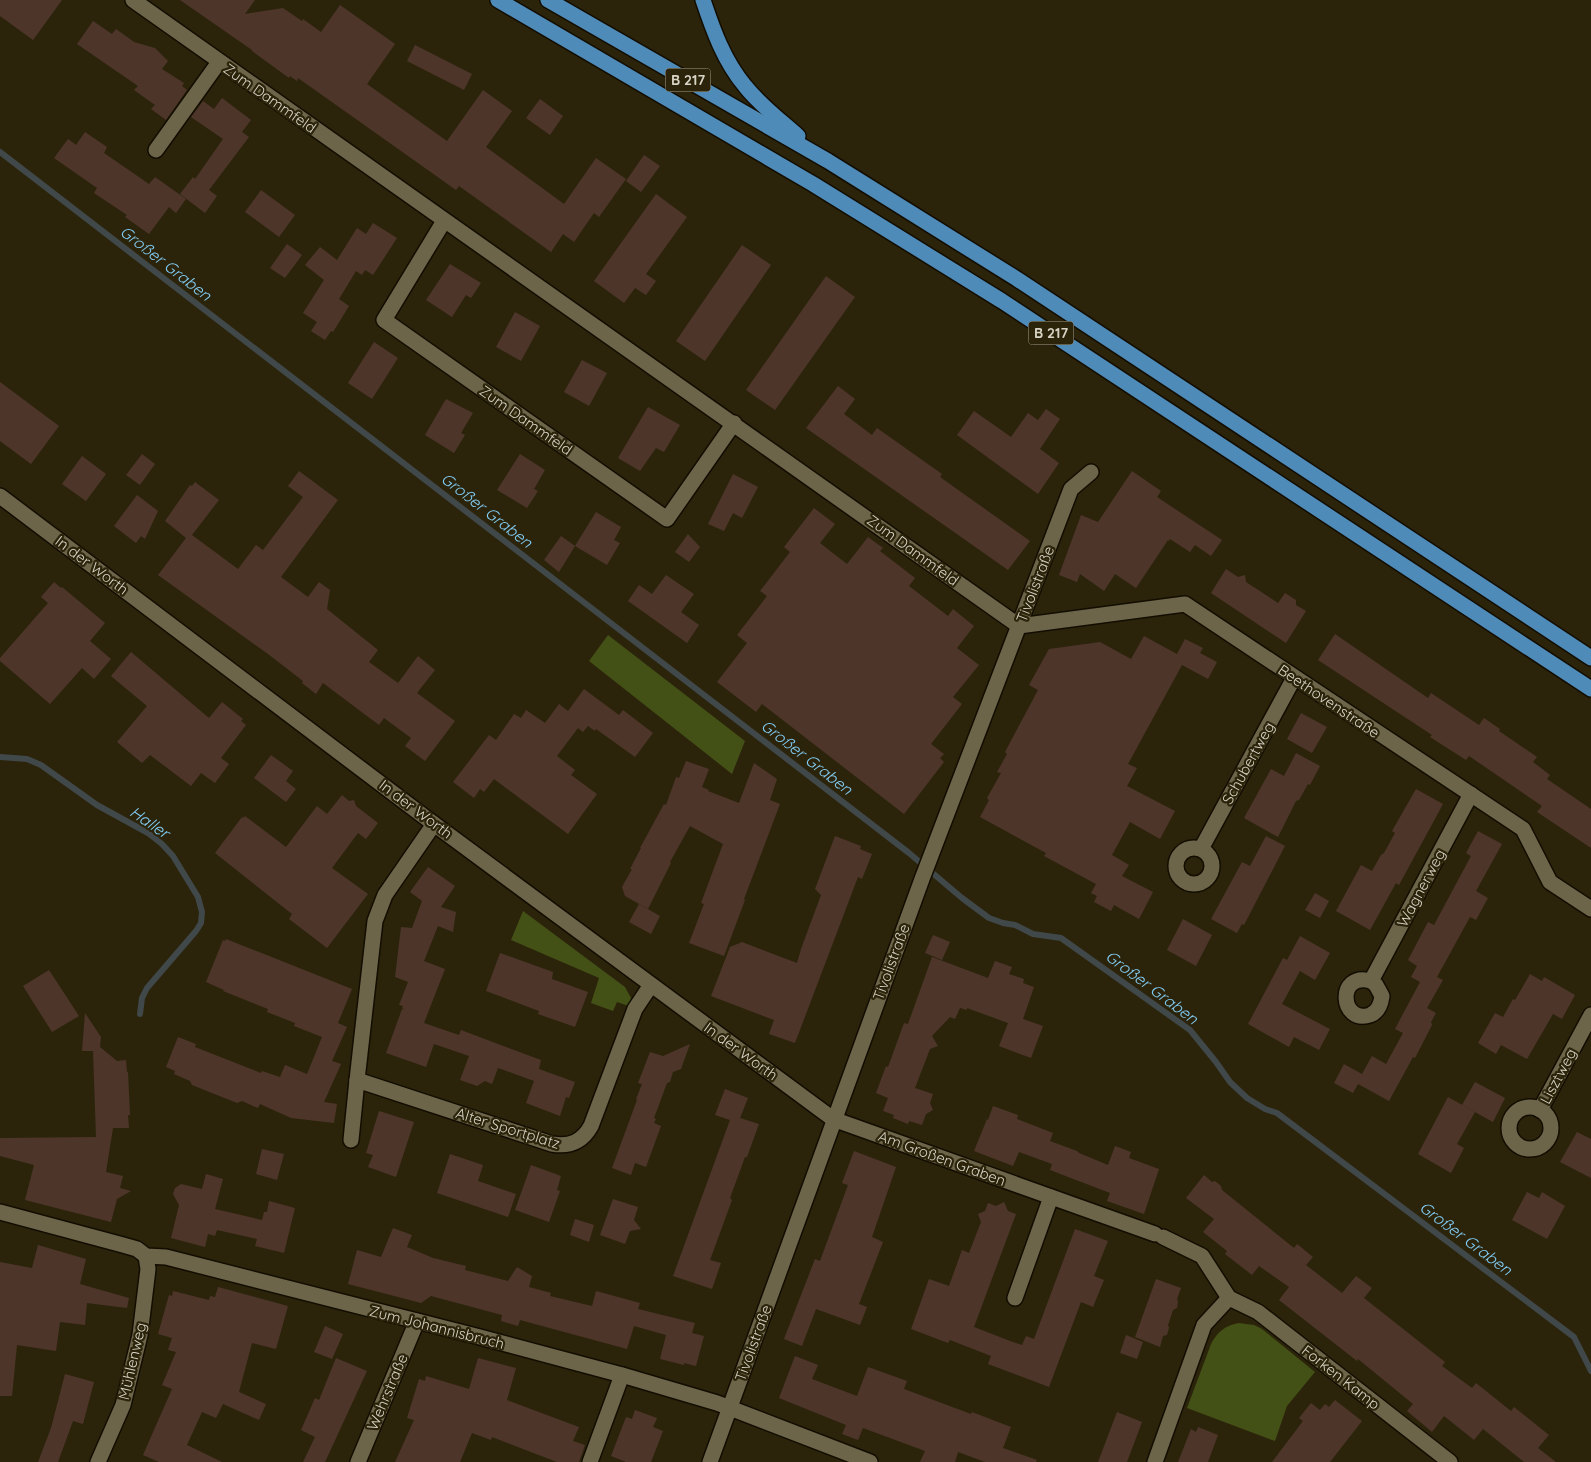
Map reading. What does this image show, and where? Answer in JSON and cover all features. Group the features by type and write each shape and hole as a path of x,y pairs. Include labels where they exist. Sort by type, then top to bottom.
{"highway":[{"name":"B 217","path":"498,0 813,184 994,296 1591,689"},
{"name":"B 217","path":"548,0 828,161 1026,285 1591,658"},
{"path":"704,0 714,34 744,86 766,109 828,161"}],"street":[{"name":"Zum Dammfeld","path":"133,0 1019,626"},
{"name":"Zum Dammfeld","path":"156,150 219,62"},
{"name":"Zum Dammfeld","path":"444,221 384,320 659,514 667,519 734,423"},
{"name":"Tivolistraße","path":"710,1462 922,878 1071,489 1090,472"},
{"name":"In der Worth","path":"0,496 434,824 834,1119"},
{"name":"Beethovenstraße","path":"1019,626 1185,604 1523,829 1550,882 1591,909"},
{"name":"Schubertweg","path":"1201,849 1294,678"},
{"name":"Wagnerweg","path":"1371,982 1471,794"},
{"path":"351,1140 375,921 385,895 434,824"},
{"name":"Alter Sportplatz","path":"357,1080 552,1144 568,1145 582,1138 591,1126 636,1009 652,985"},
{"name":"Lisztweg","path":"1540,1110 1591,1015"},
{"name":"Am Großen Graben","path":"834,1119 1159,1235 1202,1256 1229,1298"},
{"path":"1015,1298 1051,1197"},
{"name":"Zum Johannisbruch","path":"0,1212 137,1249 146,1256 166,1257 622,1375 718,1403 870,1462"},
{"name":"Mühlenweg","path":"98,1462 123,1405 139,1342 148,1269 146,1256"},
{"path":"1154,1462 1204,1325 1229,1298"},
{"name":"Forken Kamp","path":"1229,1298 1258,1312 1450,1462"},
{"name":"Wehrstraße","path":"358,1462 417,1322"},
{"path":"590,1462 622,1375"}],"green space":[{"path":"608,635 745,741 732,774 589,661"},
{"path":"523,911 625,987 631,998 629,1006 617,1002 613,1011 591,1003 599,978 511,940"},
{"path":"1239,1323 1254,1325 1262,1329 1315,1372 1287,1406 1275,1441 1187,1408 1213,1340 1226,1327"}],"building":[{"path":"0,0 62,0 33,40 0,16"},
{"path":"180,0 255,0 245,14 283,8 321,32 340,5 395,44 367,84 447,141 483,90 512,111 486,147 564,204 596,158 626,179 599,217 594,213 574,242 563,234 551,252 459,186 456,190 298,78 297,81 290,76 289,78"},
{"path":"93,21 112,34 116,29 134,42 155,48 168,61 162,69 184,83 182,86 187,90 166,120 151,109 155,105 134,90 138,86 77,44"},
{"path":"415,45 472,74 464,90 407,61"},
{"path":"222,98 251,120 242,132 249,137 209,190 217,196 205,213 180,194 193,177 195,179 223,139 191,117 203,101 214,109"},
{"path":"540,99 563,116 550,135 526,118"},
{"path":"85,132 107,147 104,153 149,184 155,177 186,199 176,213 169,207 149,234 125,217 127,215 94,193 97,188 54,158 68,139 76,145"},
{"path":"644,155 660,166 641,192 626,181"},
{"path":"261,190 295,215 279,237 245,212"},
{"path":"656,194 687,217 646,274 656,281 646,295 635,288 624,303 594,281"},
{"path":"373,223 397,238 373,275 365,270 362,275 356,271 339,299 349,306 333,332 331,331 325,340 311,331 317,322 303,313 324,280 305,265 320,247 337,260 357,228 366,234"},
{"path":"287,244 302,255 285,278 270,268"},
{"path":"742,245 771,265 705,361 676,341"},
{"path":"450,264 481,283 471,298 466,295 452,317 426,300"},
{"path":"826,276 855,297 775,410 746,390"},
{"path":"515,312 540,326 521,361 496,347"},
{"path":"374,342 398,358 372,399 348,383"},
{"path":"582,360 607,373 589,406 564,392"},
{"path":"0,382 59,426 31,464 0,441"},
{"path":"838,386 855,399 844,414 872,435 877,428 942,474 940,477 1030,541 1008,570 806,428"},
{"path":"446,399 473,413 461,433 465,435 454,453 425,435"},
{"path":"648,407 680,425 664,452 656,448 640,471 618,458"},
{"path":"1046,409 1060,419 1040,449 1059,463 1038,494 957,435 974,411 1011,437 1028,413 1038,420"},
{"path":"142,454 155,464 140,485 126,475"},
{"path":"520,454 545,470 534,489 538,491 527,508 497,490"},
{"path":"82,456 106,474 86,501 62,484"},
{"path":"299,471 338,500 281,577 308,597 319,582 330,590 327,609 378,650 369,662 398,683 418,656 435,670 417,693 455,721 425,761 405,746 411,738 384,718 379,725 323,683 316,694 302,683 303,681 268,654 158,575 186,538 165,521 190,485 192,486 195,482 219,500 192,535 238,569 256,545 263,550 303,497 288,486"},
{"path":"1132,471 1161,491 1157,497 1222,540 1211,556 1195,545 1190,552 1170,539 1136,588 1115,574 1104,591 1080,574 1077,582 1059,575 1081,515 1098,522"},
{"path":"733,474 758,487 742,518 733,513 724,531 708,524"},
{"path":"137,495 158,511 145,539 141,536 136,543 114,526"},
{"path":"814,508 835,524 820,543 847,564 868,537 883,548 880,551 915,578 909,586 948,616 953,609 974,626 957,648 979,665 953,697 962,704 931,744 944,754 940,758 944,762 904,814 762,704 756,712 717,682 747,643 737,635 767,596 760,591 790,552 784,547"},
{"path":"596,512 621,527 614,540 620,543 607,565 575,546"},
{"path":"688,534 700,547 689,562 675,552"},
{"path":"561,536 575,546 559,572 544,560"},
{"path":"1226,569 1238,577 1245,575 1246,582 1278,603 1285,593 1296,600 1296,605 1306,611 1286,643 1211,593"},
{"path":"666,575 694,594 681,612 699,625 687,643 628,601 639,585 652,594"},
{"path":"54,582 105,623 90,641 111,659 94,679 82,668 50,704 0,661 0,658 48,603 41,597"},
{"path":"1335,634 1428,698 1431,693 1479,725 1484,718 1500,729 1499,731 1537,757 1533,762 1550,775 1547,779 1591,809 1591,848 1537,812 1542,806 1469,756 1466,760 1430,737 1432,735 1318,660"},
{"path":"1144,636 1177,654 1185,639 1203,648 1200,653 1217,662 1208,679 1182,665 1128,764 1137,768 1127,786 1175,811 1160,839 1130,822 1112,855 1129,865 1122,876 1153,892 1139,919 1114,905 1111,911 1094,902 1097,896 1091,893 1096,884 1044,856 1046,853 980,817 989,800 987,798 1001,773 997,772 1007,754 1005,752 1038,690 1029,685 1049,649 1100,642 1131,659"},
{"path":"131,652 209,718 222,702 243,719 241,721 246,725 221,758 229,764 215,783 201,773 191,786 150,755 142,763 117,742 147,706 111,676"},
{"path":"584,689 619,715 623,710 653,733 635,757 596,729 595,731 588,726 583,732 578,728 557,756 575,770 571,775 597,794 568,834 494,779 484,792 480,789 474,798 453,782 489,735 496,740 514,714 521,718 526,710 545,723 559,704 568,711"},
{"path":"1301,713 1327,727 1312,753 1287,739"},
{"path":"1296,753 1320,766 1310,785 1308,784 1299,800 1296,801 1278,837 1244,818 1271,769 1284,776"},
{"path":"271,755 293,771 286,781 296,789 286,802 254,778"},
{"path":"686,761 709,769 702,787 739,803 754,763 777,779 770,800 780,804 724,956 689,943 704,904 701,903 723,844 690,826 670,862 648,909 625,896 622,887 632,869 630,869 640,848 664,804 666,805 676,777 679,778"},
{"path":"1416,789 1443,804 1399,885 1396,883 1370,930 1336,911 1361,865 1372,871 1384,853 1395,833 1392,831"},
{"path":"342,795 349,801 354,800 356,806 378,823 366,839 358,833 332,868 368,894 327,948 289,919 292,914 215,853 242,817 245,816 286,847 317,806 327,814"},
{"path":"1478,831 1502,844 1476,891 1488,898 1476,920 1470,917 1437,977 1443,980 1427,1008 1436,1013 1431,1022 1432,1025 1389,1101 1358,1084 1353,1093 1334,1083 1344,1064 1362,1074 1372,1056 1386,1064 1403,1033 1395,1029 1420,982 1411,977 1417,966 1408,960 1428,922 1434,925 1471,856 1466,853"},
{"path":"835,836 861,846 860,849 872,854 862,879 858,877 795,1043 769,1034 774,1020 711,996 730,947 742,942 797,963 821,895 815,889"},
{"path":"1266,836 1285,846 1244,925 1242,924 1237,933 1211,919 1242,862 1250,866"},
{"path":"428,867 455,886 441,907 456,912 453,932 438,926 424,961 445,969 424,1023 459,1035 461,1030 541,1060 539,1069 575,1082 569,1098 566,1097 560,1116 526,1103 534,1081 498,1068 492,1084 485,1081 477,1086 460,1080 469,1056 434,1044 426,1067 386,1053 402,1009 405,1010 402,1008 403,1006 399,1005 408,982 395,977 401,927 412,928 422,901 410,892"},
{"path":"1315,893 1329,901 1320,918 1305,910"},
{"path":"639,904 660,916 651,934 629,922"},
{"path":"1183,919 1212,935 1196,966 1167,950"},
{"path":"933,935 950,942 942,960 925,953"},
{"path":"1300,936 1330,953 1315,980 1300,971 1282,1004 1330,1029 1319,1050 1294,1037 1289,1047 1248,1024 1283,958 1287,960"},
{"path":"226,939 352,989 338,1023 347,1027 332,1061 341,1064 324,1102 337,1104 334,1123 291,1118 260,1104 258,1108 242,1101 237,1103 192,1085 190,1081 174,1074 175,1071 166,1067 178,1037 196,1044 195,1047 261,1073 262,1071 280,1077 285,1065 307,1074 322,1037 294,1026 295,1023 267,1012 268,1009 206,982 223,940 225,941"},
{"path":"500,953 553,972 552,979 588,992 575,1027 538,1014 539,1011 486,991"},
{"path":"932,957 988,978 995,961 1012,967 1009,974 1024,979 1023,983 1034,987 1023,1019 1043,1026 1031,1058 999,1046 1008,1023 967,1008 967,1010 960,1008 955,1019 950,1017 932,1036 938,1046 930,1049 915,1088 933,1094 930,1103 933,1110 926,1114 922,1125 909,1121 908,1124 893,1118 894,1115 883,1111 888,1098 876,1093 904,1023 908,1024"},
{"path":"49,970 79,1016 52,1032 23,986"},
{"path":"1530,974 1542,981 1544,977 1575,995 1562,1019 1553,1014 1527,1059 1501,1045 1496,1054 1478,1043 1495,1013 1503,1017"},
{"path":"85,1013 101,1037 100,1047 117,1061 126,1060 128,1072 129,1128 113,1128 106,1172 123,1176 120,1188 131,1191 117,1199 111,1222 25,1200 34,1165 0,1156 0,1138 96,1137 93,1051 82,1051"},
{"path":"690,1044 681,1069 673,1072 670,1082 667,1083 654,1118 656,1119 654,1123 661,1126 646,1167 635,1163 631,1175 612,1168 637,1100 642,1084 638,1083 650,1052 663,1056"},
{"path":"1475,1082 1505,1098 1493,1122 1462,1105"},
{"path":"725,1089 748,1098 740,1118 759,1124 730,1198 732,1200 710,1260 721,1263 712,1289 673,1276 730,1120 715,1115"},
{"path":"1448,1097 1475,1112 1457,1144 1464,1148 1451,1173 1418,1154"},
{"path":"993,1106 1018,1115 1017,1119 1053,1133 1050,1141 1108,1165 1115,1146 1131,1152 1129,1158 1159,1169 1144,1214 1107,1201 1110,1193 1050,1170 1052,1164 1019,1152 1013,1166 974,1151"},
{"path":"379,1111 414,1122 396,1177 368,1167 373,1155 366,1153"},
{"path":"1577,1132 1591,1139 1591,1178 1560,1162"},
{"path":"262,1149 284,1154 277,1180 256,1174"},
{"path":"854,1151 896,1167 872,1237 883,1242 859,1304 867,1307 860,1325 816,1309 802,1346 784,1339 815,1259 820,1261 848,1185 842,1183"},
{"path":"450,1154 483,1165 478,1181 516,1194 508,1217 437,1193"},
{"path":"531,1165 561,1176 557,1190 560,1191 549,1222 515,1210"},
{"path":"206,1174 223,1179 215,1209 262,1220 264,1212 267,1212 269,1201 295,1208 284,1253 255,1246 257,1239 217,1230 215,1236 208,1234 205,1247 171,1238 179,1205 173,1194 175,1188 181,1184 202,1189"},
{"path":"1204,1175 1212,1182 1215,1181 1221,1186 1222,1190 1294,1248 1297,1244 1313,1257 1306,1265 1342,1293 1356,1276 1372,1288 1364,1298 1445,1362 1442,1366 1472,1388 1476,1383 1511,1411 1514,1407 1549,1435 1538,1448 1556,1462 1524,1462 1483,1429 1474,1440 1444,1416 1432,1432 1407,1411 1413,1404 1358,1359 1357,1361 1279,1300 1289,1287 1259,1266 1252,1275 1225,1254 1227,1251 1203,1232 1214,1219 1186,1198"},
{"path":"1527,1192 1539,1198 1542,1192 1565,1206 1547,1239 1512,1220"},
{"path":"613,1199 638,1207 634,1220 641,1229 630,1231 625,1244 600,1235"},
{"path":"1004,1202 1008,1211 1016,1214 974,1327 1010,1341 1022,1345 1026,1336 1034,1339 1075,1229 1108,1241 1094,1276 1104,1280 1093,1307 1081,1302 1049,1387 988,1364 991,1356 950,1340 948,1343 911,1329 929,1279 949,1286 962,1250 969,1253 981,1222 978,1214 985,1211 988,1203 996,1206"},
{"path":"575,1219 594,1225 589,1242 570,1235"},
{"path":"393,1228 412,1235 407,1247 433,1258 466,1266 465,1270 508,1281 517,1267 532,1276 529,1287 551,1293 550,1296 592,1306 596,1291 640,1303 638,1309 695,1323 692,1333 704,1336 696,1366 660,1359 666,1335 634,1326 627,1349 520,1320 518,1326 501,1321 502,1315 431,1296 421,1303 348,1284 357,1250 381,1257"},
{"path":"38,1245 86,1259 80,1284 129,1298 127,1308 87,1303 85,1325 60,1322 56,1351 17,1345 12,1396 0,1396 0,1262 32,1268"},
{"path":"1156,1279 1181,1288 1177,1299 1177,1308 1173,1310 1167,1335 1163,1336 1160,1347 1135,1337"},
{"path":"218,1287 288,1306 276,1349 252,1343 239,1392 266,1404 259,1420 223,1404 216,1418 202,1412 187,1445 222,1462 159,1462 143,1455 172,1389 162,1385 176,1352 168,1350 172,1338 158,1334 169,1295 172,1296 173,1291 209,1300 210,1296 215,1297"},
{"path":"325,1326 343,1334 332,1359 314,1352"},
{"path":"1126,1335 1143,1342 1137,1359 1120,1353"},
{"path":"795,1356 818,1365 812,1379 857,1396 868,1367 907,1381 904,1389 1011,1427 1003,1448 1037,1460 1036,1462 985,1462 958,1452 955,1462 920,1462 925,1451 863,1428 858,1440 842,1434 846,1425 779,1398"},
{"path":"336,1358 367,1371 325,1462 303,1462 315,1437 301,1430 315,1398 319,1400"},
{"path":"478,1358 516,1368 507,1400 579,1427 573,1441 585,1445 579,1462 557,1462 492,1437 491,1440 472,1433 460,1462 395,1462 414,1420 407,1418 419,1379 425,1381 426,1376 469,1389"},
{"path":"65,1374 94,1382 83,1424 73,1421 58,1462 38,1462 51,1428"},
{"path":"1335,1400 1362,1421 1330,1462 1272,1462 1303,1421 1299,1418 1311,1403 1320,1410 1325,1404 1329,1407"},
{"path":"635,1410 657,1418 653,1427 663,1431 651,1462 626,1462 611,1456 626,1417 632,1419"},
{"path":"1117,1412 1142,1422 1127,1462 1098,1462"},
{"path":"1198,1427 1218,1435 1208,1462 1178,1462 1191,1429 1196,1432"}],"waterway":[{"name":"Großer Graben","path":"0,152 909,853 962,898 989,918 1015,925 1033,934 1061,938 1190,1030 1230,1082 1247,1098 1265,1109 1277,1113 1574,1337 1591,1371"},
{"name":"Haller","path":"0,757 27,759 41,765 97,805 148,833 173,856 198,897 202,912 201,923 147,988 142,998 140,1014"}]}
